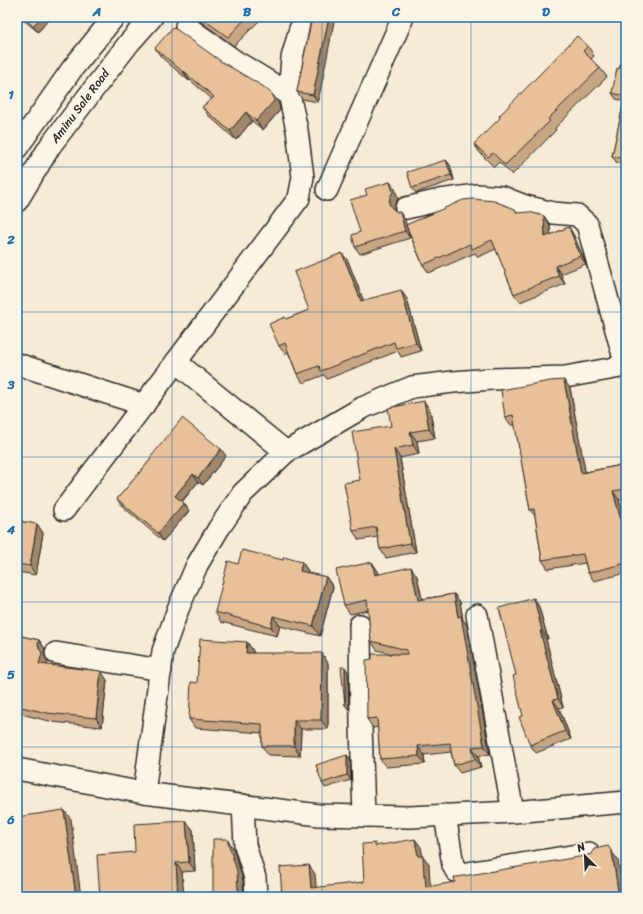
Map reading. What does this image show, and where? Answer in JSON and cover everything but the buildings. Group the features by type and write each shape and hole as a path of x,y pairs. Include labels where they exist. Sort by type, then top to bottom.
{"street":[{"path":"17,148 72,69 114,17"},
{"name":"Aminu Sale Road","path":"17,201 50,146 128,43 152,17"},
{"path":"64,510 299,198 303,177 297,130 289,94 292,58 300,29 308,17"},
{"path":"327,190 403,17"},
{"path":"186,26 235,61 289,94"},
{"path":"144,793 163,651 178,609 197,565 243,494 286,452 362,408 412,387 484,379 565,377 626,366 587,224 577,215 553,213 525,206 502,197 477,195 440,200 406,208"},
{"path":"176,362 286,452"},
{"path":"17,364 144,404"},
{"path":"477,615 513,812"},
{"path":"360,625 364,816"},
{"path":"56,653 161,670"},
{"path":"17,769 144,793 319,815 410,817 513,812 626,802"},
{"path":"243,805 245,845 255,878 256,897"},
{"path":"445,815 453,865 456,871 462,874 589,853"}]}
